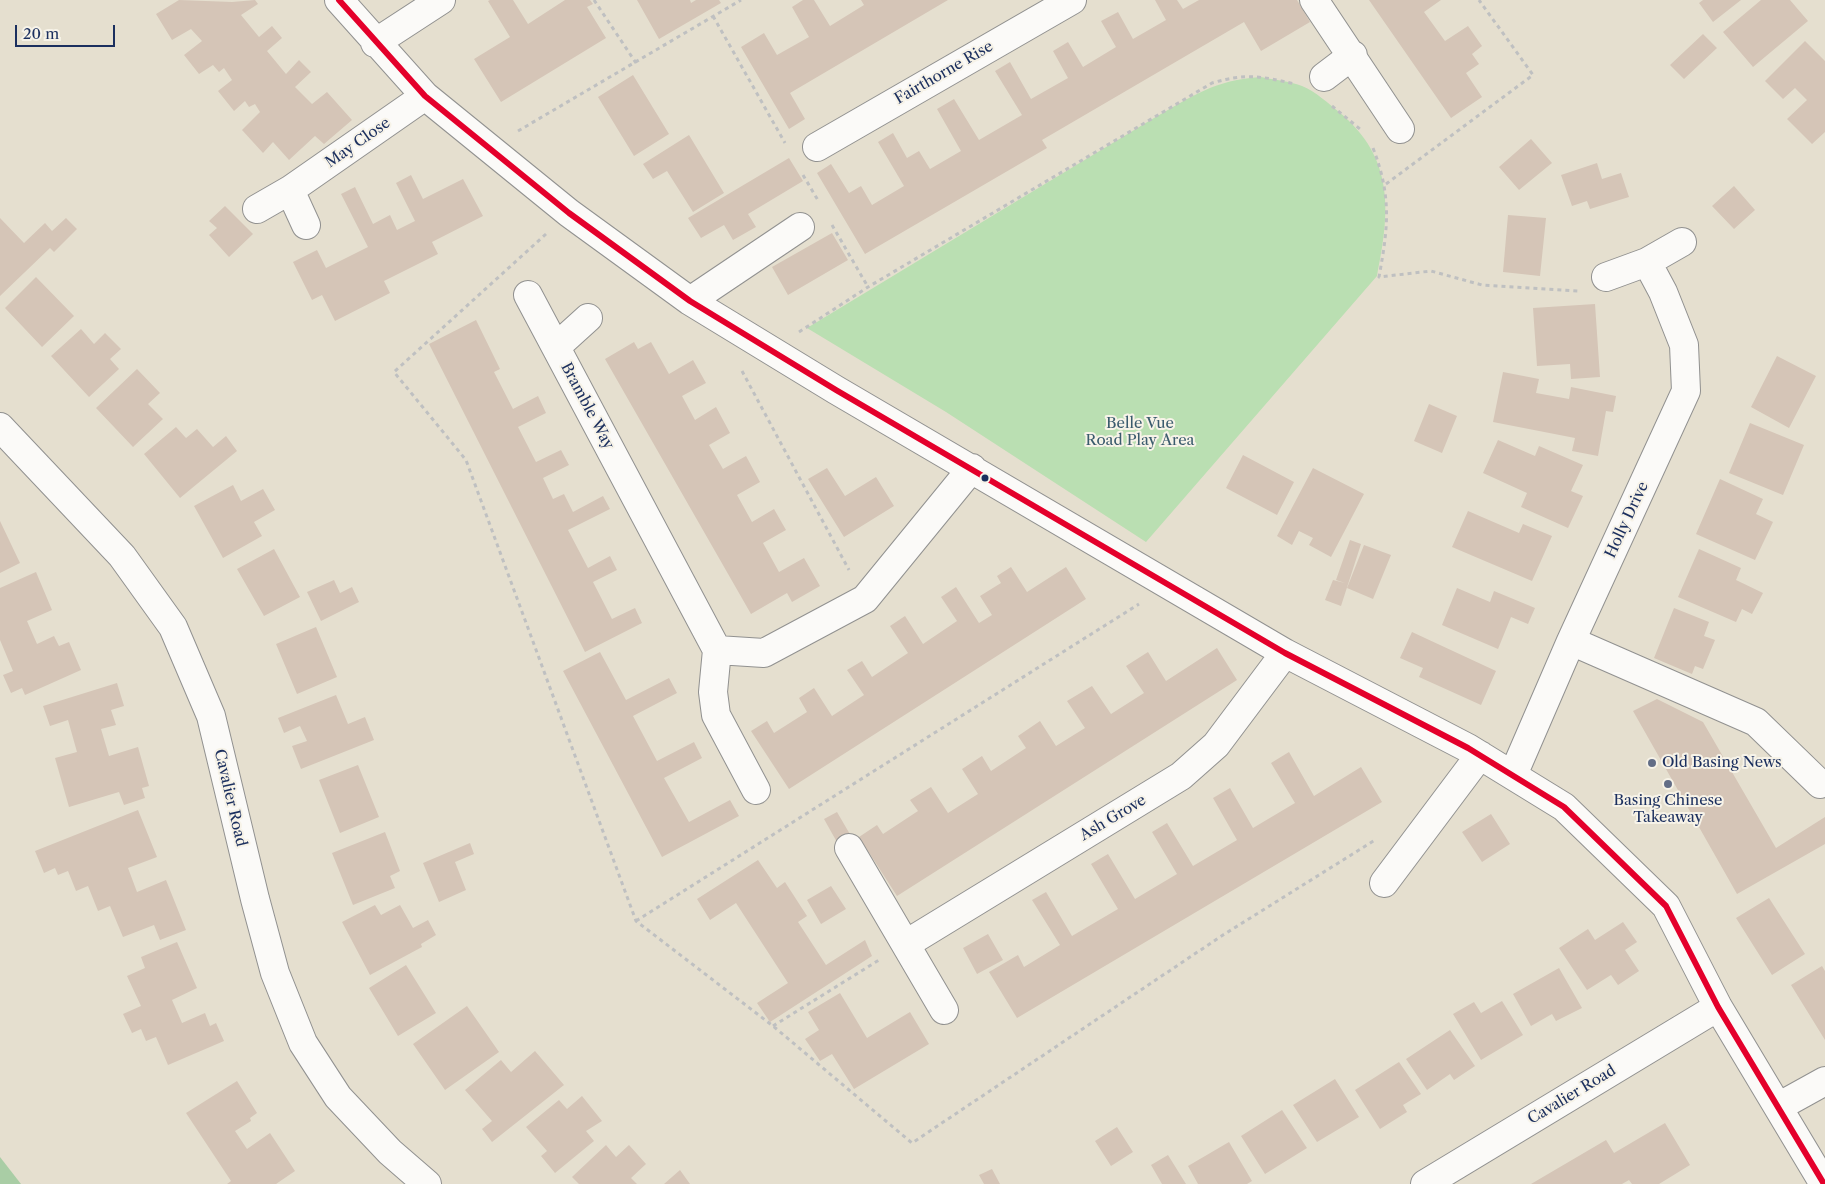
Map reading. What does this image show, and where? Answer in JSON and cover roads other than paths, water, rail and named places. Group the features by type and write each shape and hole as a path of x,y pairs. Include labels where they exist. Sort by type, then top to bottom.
{"street":[{"path":"339,0 375,43 425,96 569,214 690,301 1285,653 1480,755 1564,807 1666,906 1718,1007 1824,1184"},
{"path":"375,43 441,0"},
{"name":"Fairthorne Rise","path":"817,147 1072,0"},
{"path":"1314,0 1353,55 1400,129"},
{"path":"1318,88 1353,55"},
{"name":"May Close","path":"257,209 290,190 425,96"},
{"path":"290,190 306,225"},
{"path":"690,301 800,227"},
{"path":"1606,277 1647,262 1682,242"},
{"name":"Holly Drive","path":"1513,775 1571,641 1686,391 1684,345 1663,292 1647,262"},
{"name":"Bramble Way","path":"528,295 717,650"},
{"name":"Bramble Way","path":"556,347 588,318"},
{"name":"Cavalier Road","path":"0,427 122,556 173,626 211,716 254,900 276,973 303,1043 338,1097 390,1152 428,1184"},
{"path":"756,790 716,716 713,692 717,650 764,653 865,599 972,468"},
{"path":"1571,641 1756,722 1820,784"},
{"name":"Ash Grove","path":"906,944 1181,776 1216,745 1285,653"},
{"path":"1384,883 1480,755"},
{"path":"849,848 944,1010"},
{"name":"Cavalier Road","path":"1425,1184 1718,1007"},
{"path":"1778,1107 1825,1081"}],"place":[{"name":"Old Basing News","path":"1652,763"},
{"name":"Basing Chinese Takeaway","path":"1668,784"}],"park label":[{"name":"Belle Vue Road Play Area","path":"1140,432"}]}
